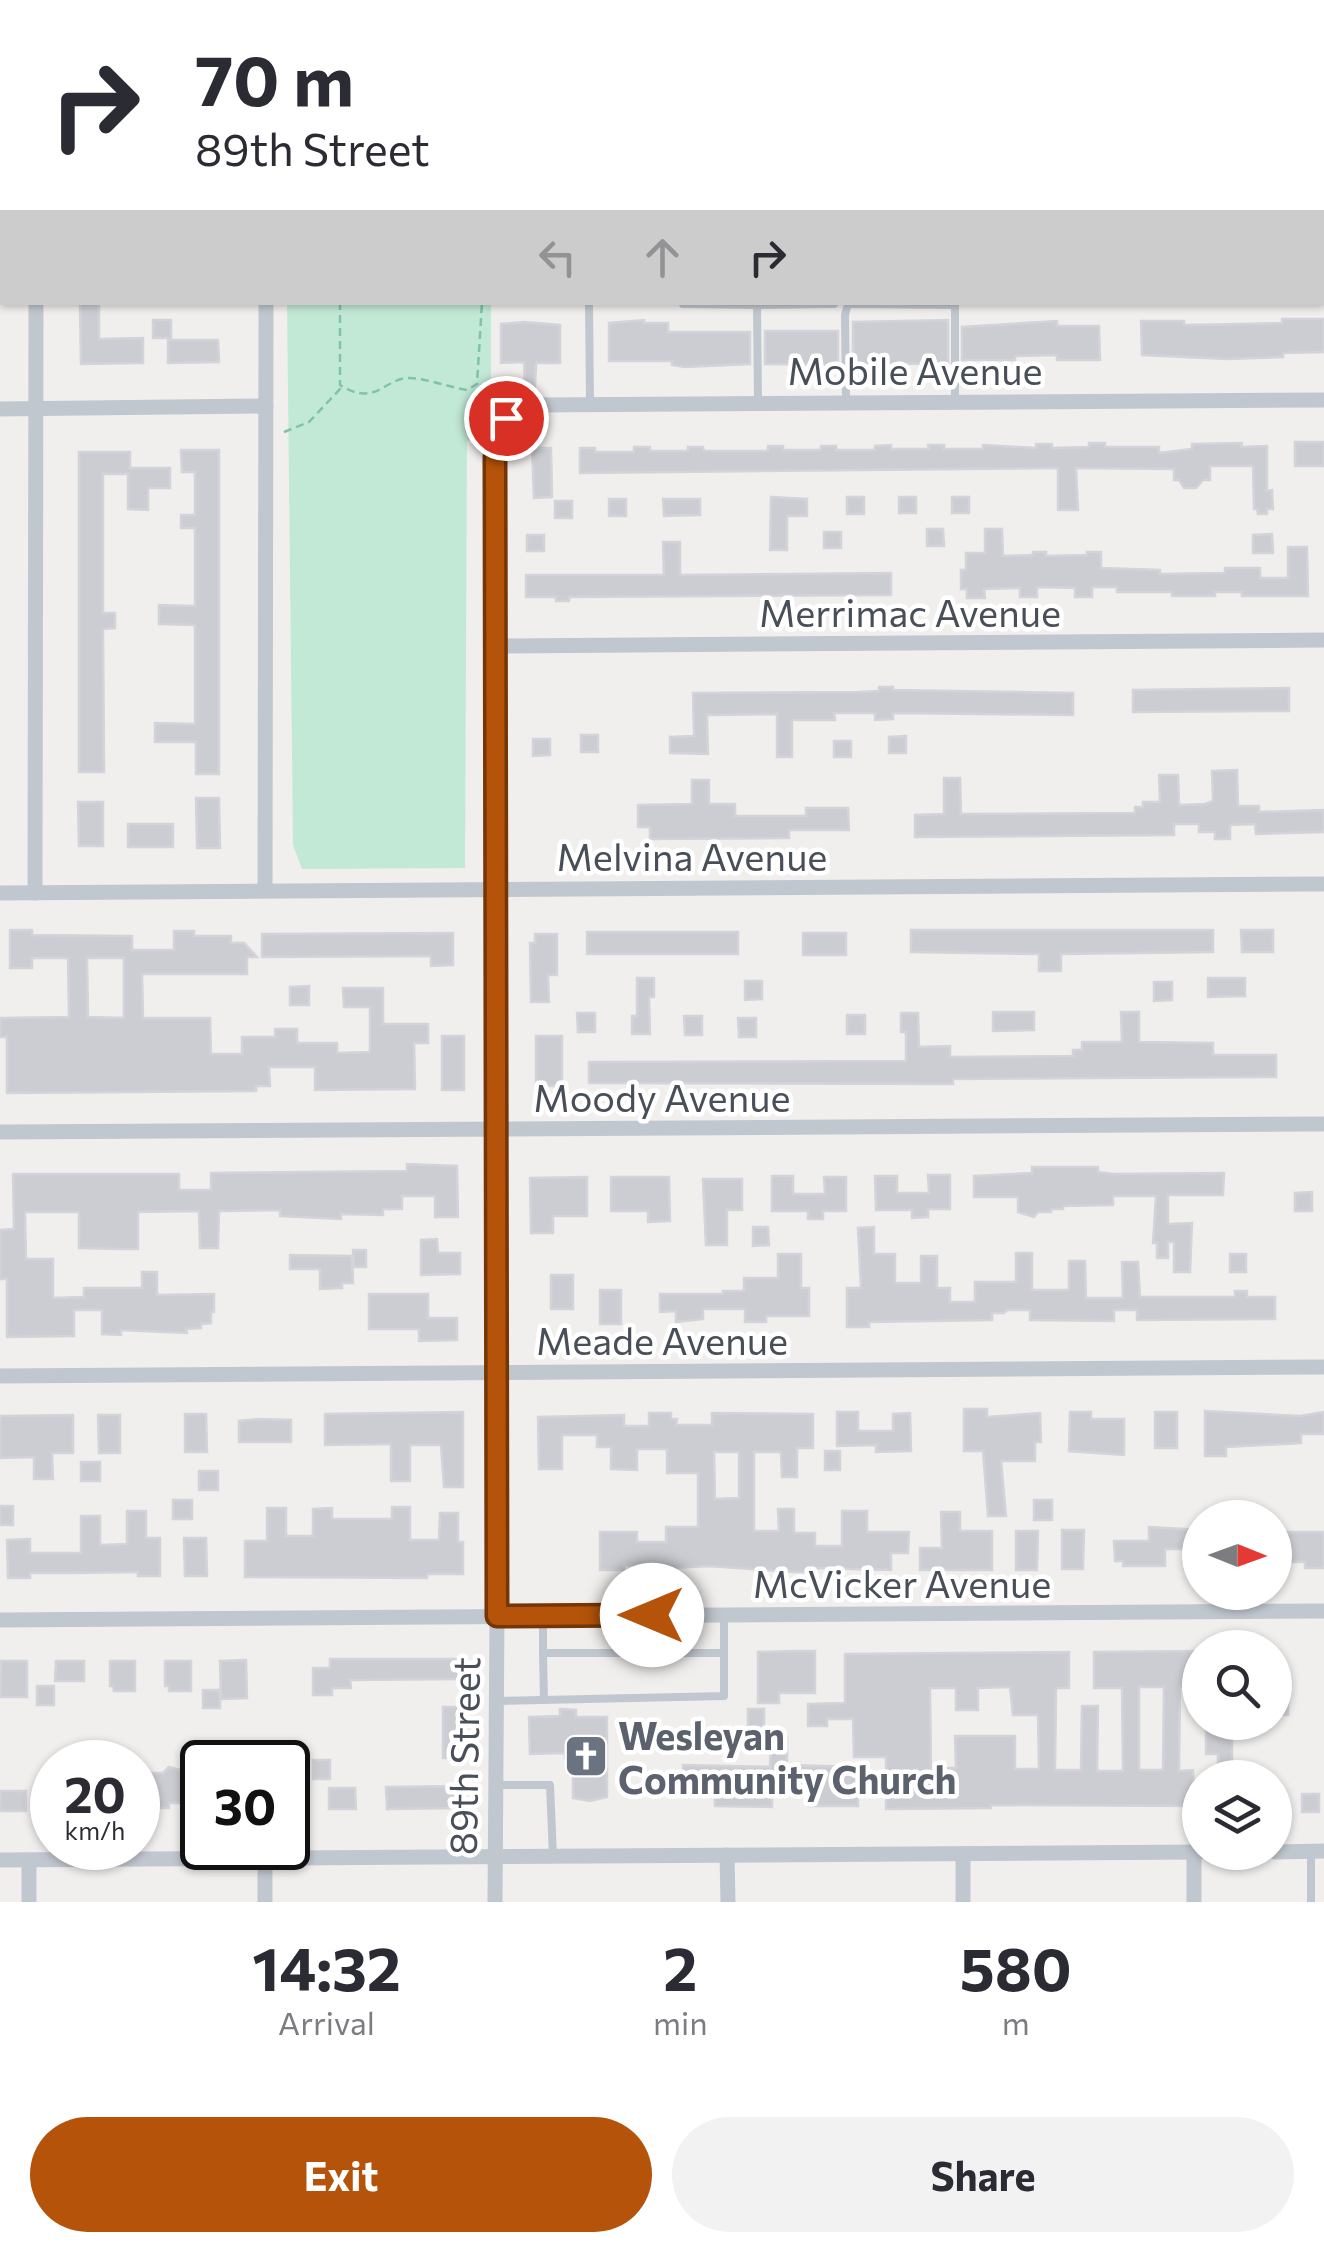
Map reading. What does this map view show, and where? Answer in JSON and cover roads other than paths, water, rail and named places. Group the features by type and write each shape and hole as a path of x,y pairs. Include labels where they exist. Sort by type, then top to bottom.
{"street":[{"path":"35,893 36,305"},
{"path":"266,305 266,890"},
{"name":"Mobile Avenue","path":"509,415 529,406 590,404 1324,400"},
{"path":"0,408 266,406"},
{"name":"89th Street","path":"495,1902 496,442 509,415"},
{"name":"Merrimac Avenue","path":"496,646 1324,640"},
{"name":"Melvina Avenue","path":"0,893 1324,884"},
{"name":"Moody Avenue","path":"0,1132 1324,1124"},
{"name":"Meade Avenue","path":"0,1376 1324,1368"},
{"name":"McVicker Avenue","path":"0,1620 1324,1611"},
{"path":"1292,1852 1317,1851"},
{"path":"310,1858 1182,1852"},
{"path":"962,1854 963,1902"},
{"path":"728,1856 728,1902"},
{"path":"0,1860 30,1860 29,1902"},
{"path":"264,1870 265,1902"},
{"path":"1194,1902 1196,1870"}],"lane":[{"path":"568,0 590,0"},
{"path":"590,305 590,404"},
{"path":"757,305 758,403"},
{"path":"846,402 848,305"},
{"path":"955,305 956,401"},
{"path":"543,1615 544,1700"},
{"path":"496,1701 724,1696 724,1615"},
{"path":"543,1654 724,1653"},
{"path":"496,1785 550,1786 552,1856"},
{"path":"1311,1902 1317,1851"}],"place":[{"name":"Wesleyan Community Church","path":"586,1756"}]}
